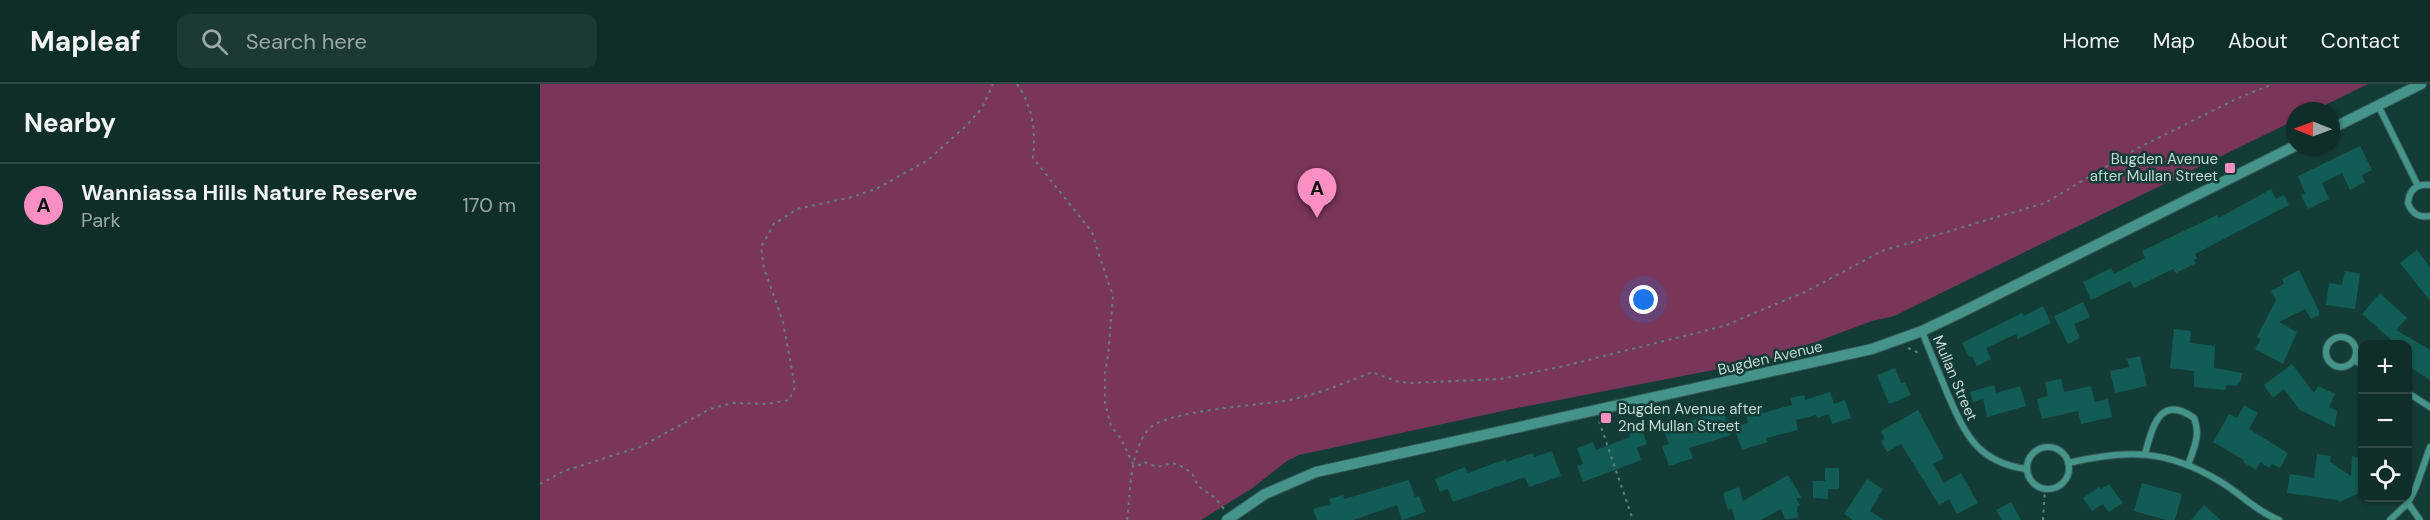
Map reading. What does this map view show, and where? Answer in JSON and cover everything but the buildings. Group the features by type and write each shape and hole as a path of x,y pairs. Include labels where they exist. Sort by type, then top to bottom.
{"street":[{"path":"2340,124 2421,84"},
{"path":"2378,105 2418,186"},
{"name":"Bugden Avenue","path":"1227,520 1265,494 1316,472 1815,364 1872,349 1922,331 2286,150"},
{"path":"2430,185 2418,186 2409,196 2411,210 2422,217 2430,216"},
{"name":"Mullan Street","path":"1922,331 1967,437 1987,456 2026,470 2034,485 2045,489"},
{"path":"2340,337 2346,338 2355,347 2354,360 2349,364 2337,366 2327,357 2329,344 2340,337"},
{"path":"2354,360 2358,362"},
{"path":"2409,394 2430,408"},
{"path":"2145,454 2158,417 2167,411 2179,410 2194,418 2197,425 2198,436 2188,465"},
{"path":"2026,470 2028,461 2040,448 2049,447 2064,455 2069,472 2066,480 2059,486 2045,489"},
{"path":"2390,520 2408,503 2430,447"},
{"path":"2068,463 2106,454 2145,454 2188,465 2222,482 2257,510 2279,520"},
{"path":"2408,503 2420,520"}],"path":[{"path":"540,484 564,471 640,447 710,409 732,403 767,404 789,400 795,387 783,322 764,268 761,247 774,224 797,209 852,197 878,188 928,159 966,126 982,108 993,84"},
{"path":"1017,84 1032,112 1035,141 1033,158 1092,232 1113,296 1104,392 1111,426 1121,439 1133,464"},
{"path":"1127,520 1133,464 1151,426 1183,415 1291,400 1317,393 1372,372 1396,381 1410,383 1501,379 1571,365 1724,326 1807,291 1882,251 2045,203 2128,154 2236,99 2273,84"},
{"path":"1940,334 1941,347"},
{"path":"1599,419 1633,520"},
{"path":"1133,464 1140,465 1144,462 1157,467 1173,463 1181,466 1192,473 1198,486 1215,498 1222,507"},
{"path":"2043,520 2045,489"}],"shaded area":[{"path":"540,84 2368,84 2331,102 2286,102 2286,124 1894,316 1872,321 1770,359 1512,409 1299,455 1287,461 1251,489 1201,520 540,520"}],"place":[{"name":"Bugden Avenue after Mullan Street","path":"2230,168"},
{"name":"Wanniassa Hills Nature Reserve","path":"1317,218"},
{"name":"Bugden Avenue after 2nd Mullan Street","path":"1606,418"}]}
